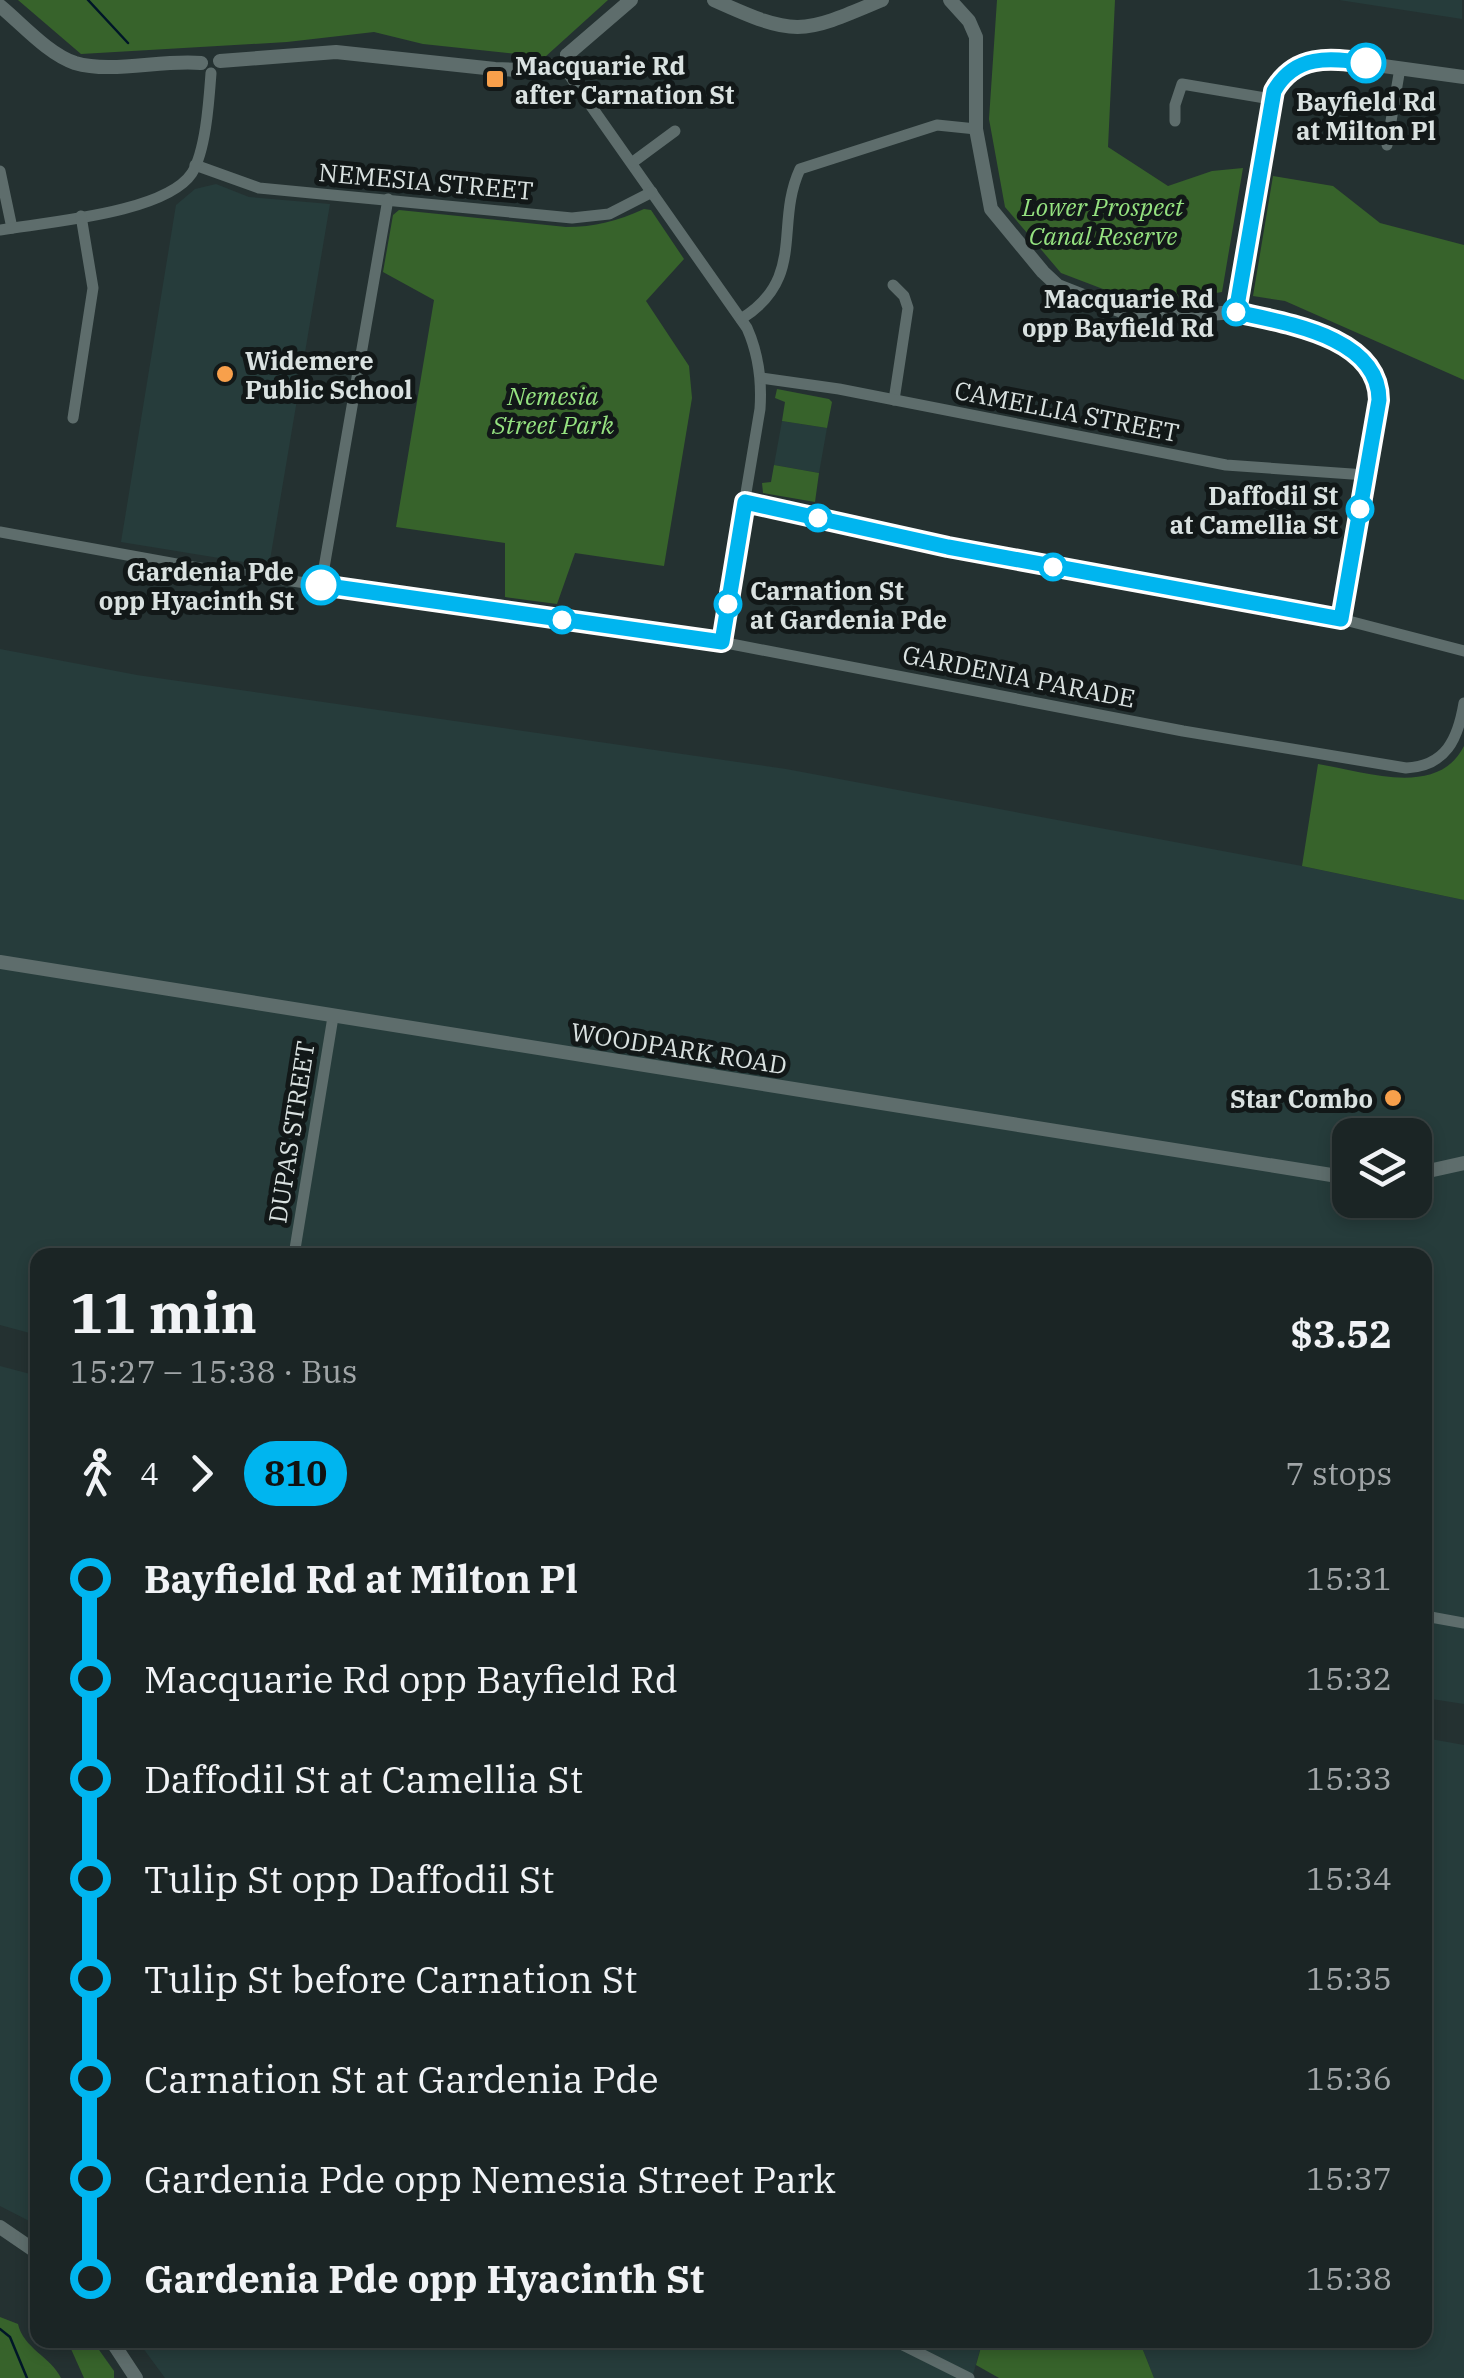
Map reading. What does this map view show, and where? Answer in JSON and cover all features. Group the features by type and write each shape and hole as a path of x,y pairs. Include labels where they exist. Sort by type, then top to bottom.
{"street":[{"path":"0,6 75,63 211,66 336,52 522,70 562,63 631,0"},
{"path":"714,0 769,24 792,28 823,24 882,0"},
{"path":"950,0 970,20 976,37 976,128 991,209 1058,286 1124,312 1156,318 1236,312 1306,330 1364,358 1376,378 1379,394 1341,619"},
{"path":"1236,312 1271,99 1288,72 1316,59 1464,77"},
{"path":"562,63 741,319 755,347 761,378 760,409 722,642"},
{"path":"0,171 6,229 164,197 182,184 195,165 211,66"},
{"path":"1387,145 1400,68"},
{"path":"1175,121 1177,94 1182,84 1271,99"},
{"path":"741,319 771,295 780,279 800,168 920,130 952,124 976,128"},
{"path":"633,162 676,131"},
{"name":"NEMESIA STREET","path":"195,165 254,188 581,218 615,212 652,192"},
{"path":"320,585 388,199"},
{"path":"73,418 93,288 82,216"},
{"path":"893,285 904,296 908,308 894,400"},
{"name":"CAMELLIA STREET","path":"761,378 780,378 1226,465 1366,475"},
{"path":"745,502 948,547 1341,619 1464,652"},
{"name":"GARDENIA PARADE","path":"0,532 160,562 722,642 1182,731 1406,768 1430,764 1446,752 1458,735 1464,708"},
{"name":"WOODPARK ROAD","path":"0,962 1332,1175"},
{"name":"DUPAS STREET","path":"295,1248 333,1017"},
{"path":"1432,1171 1464,1164"},
{"path":"1432,1617 1464,1623"},
{"path":"0,2227 30,2251"},
{"path":"116,2348 136,2378"},
{"path":"909,2348 969,2378"}],"shaded area":[{"path":"1339,0 1462,0 1462,19"},
{"name":"Widemere Public School","path":"216,184 249,197 330,204 269,566 121,542 176,205 195,189"},
{"path":"782,421 827,428 819,473 774,465"},
{"path":"0,649 137,675 786,769 1464,900 1464,1704 1432,1699 1432,1248 30,1248 30,1333 0,1325"},
{"path":"0,1366 30,1374 30,2221 0,2206"},
{"path":"1432,1739 1464,1745 1464,2378 1154,2378 1142,2348 1432,2348"},
{"path":"143,2348 981,2348 972,2378 165,2378"}],"green space":[{"path":"18,0 608,0 545,57 423,44 374,32 287,42 81,54"},
{"name":"Lower Prospect Canal Reserve","path":"997,0 1115,0 1108,147 1168,186 1212,171 1243,168 1222,292 1145,305 1061,273 1005,207 989,119"},
{"path":"1273,176 1333,186 1380,223 1464,245 1464,380 1285,301 1253,296"},
{"name":"Nemesia Street Park","path":"399,210 566,227 606,223 651,210 684,259 646,301 689,366 692,398 664,566 575,553 557,604 505,597 505,543 396,527 434,300 383,272 393,215"},
{"path":"777,389 829,399 832,402 827,428 782,421 785,402 775,398"},
{"path":"774,465 819,473 815,502 763,493 762,483 771,482"},
{"path":"1464,746 1464,900 1302,866 1318,764 1398,778 1418,777 1437,772 1452,762"},
{"path":"0,2317 18,2324 30,2348 51,2364 61,2378 0,2378"},
{"path":"71,2348 98,2348 114,2371 114,2378 84,2378"},
{"path":"981,2348 1142,2348 1154,2378 999,2378 976,2365"}],"waterway":[{"path":"88,0 128,43"},
{"path":"0,2329 10,2337 27,2378"}],"bus line":[{"name":"810","path":"321,585 722,642 745,502 948,547 1341,619 1379,400 1376,378 1367,362 1354,351 1299,327 1236,312 1274,91 1288,72 1309,61 1333,58 1366,63"}],"place":[{"name":"Bayfield Rd at Milton Pl","path":"1366,63"},
{"name":"Macquarie Rd after Carnation St","path":"495,79"},
{"name":"Macquarie Rd opp Bayfield Rd","path":"1236,312"},
{"name":"Widemere Public School","path":"225,374"},
{"name":"Daffodil St at Camellia St","path":"1360,509"},
{"name":"Gardenia Pde opp Hyacinth St","path":"321,585"},
{"name":"Carnation St at Gardenia Pde","path":"728,604"},
{"name":"Star Combo","path":"1393,1098"}]}
